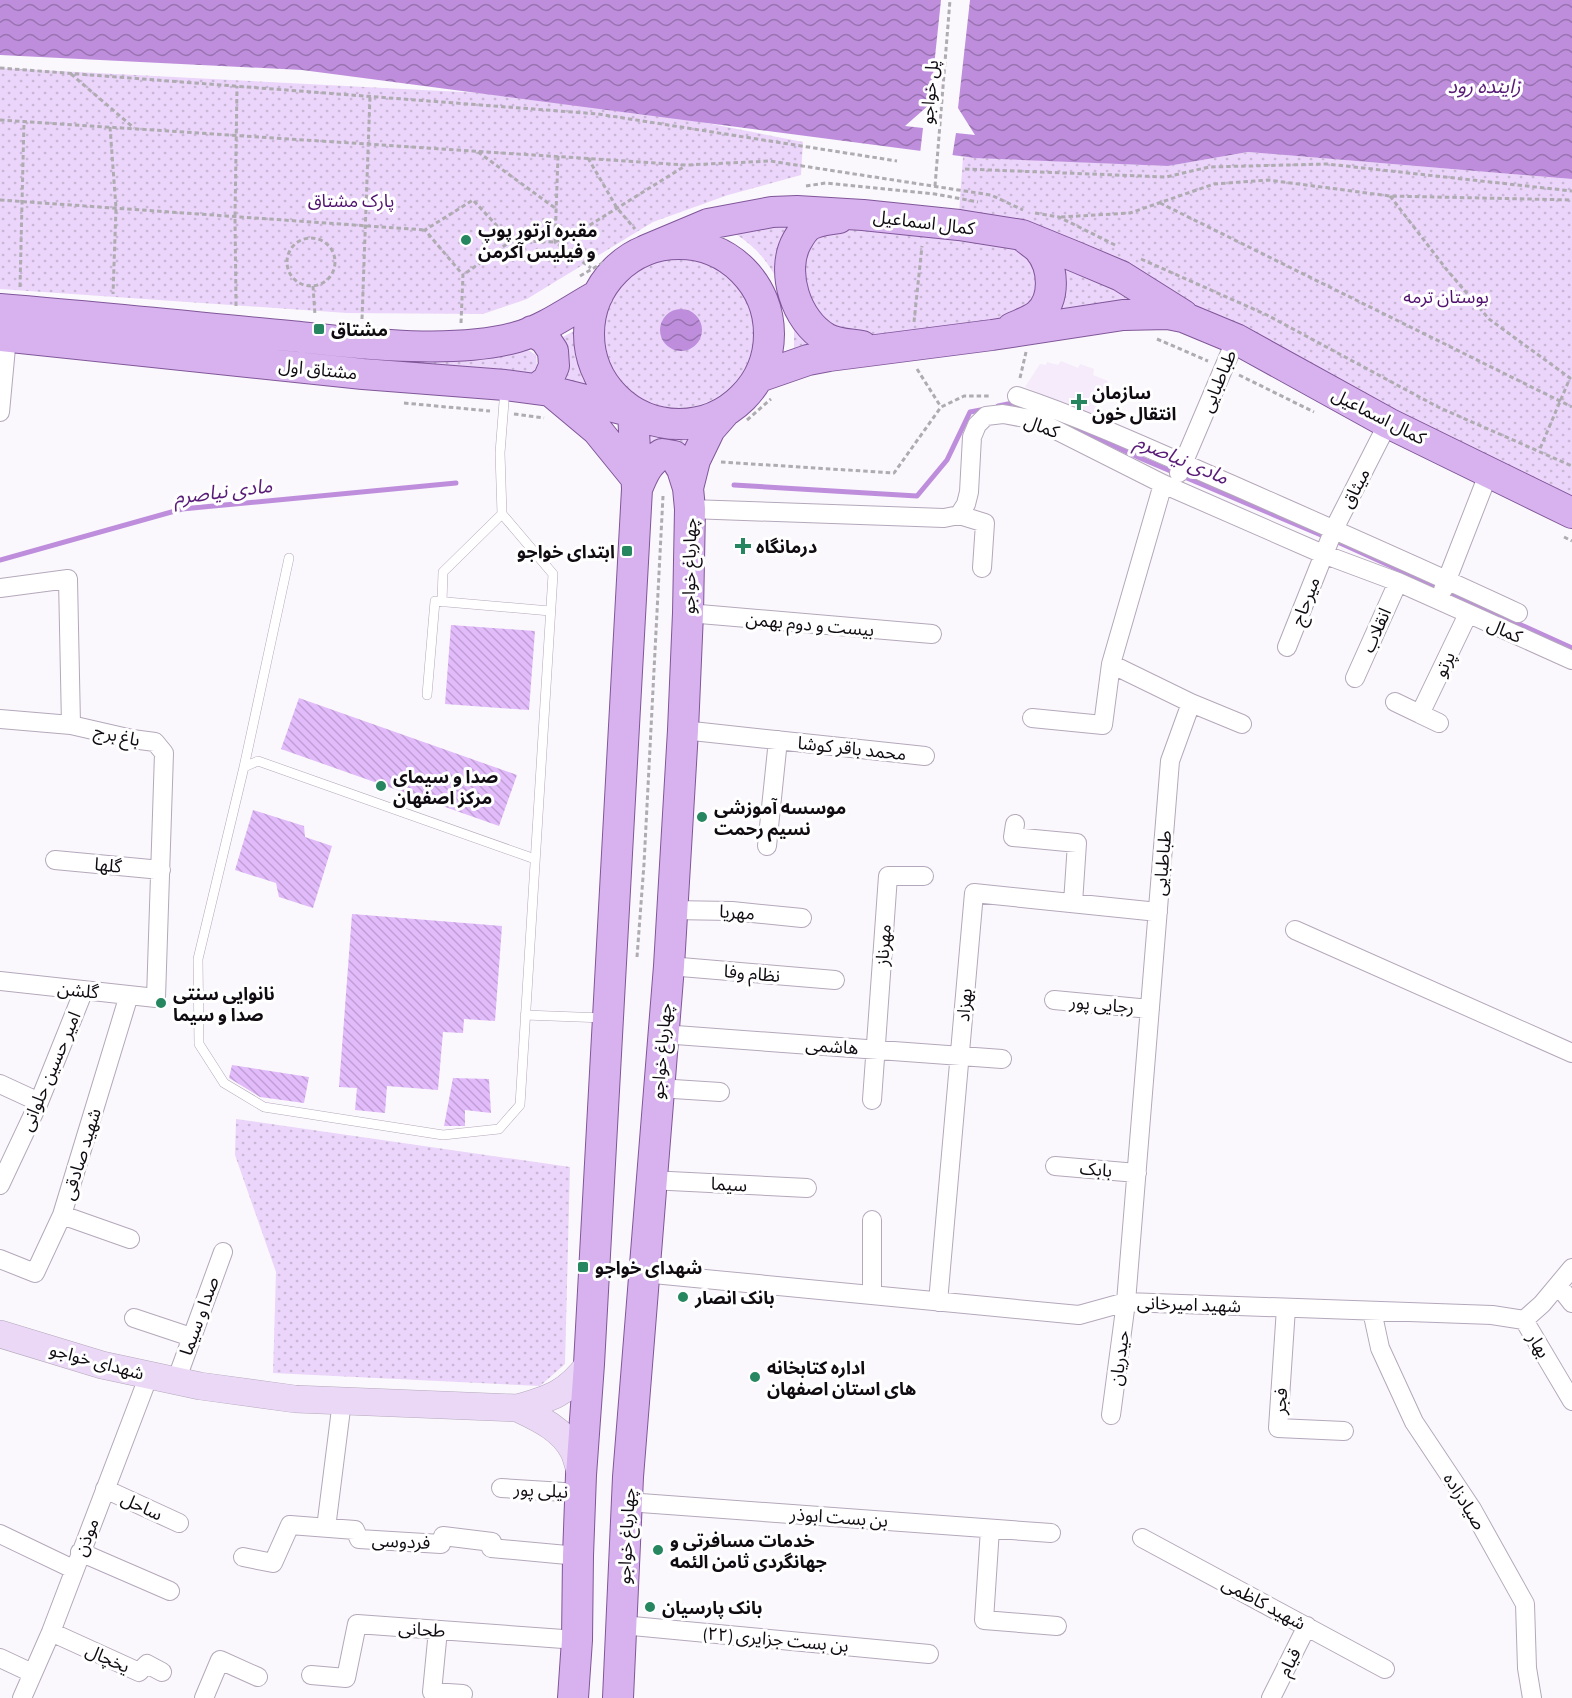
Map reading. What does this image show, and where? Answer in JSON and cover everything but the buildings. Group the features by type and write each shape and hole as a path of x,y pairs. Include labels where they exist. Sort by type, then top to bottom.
{"main road":[{"name":"کمال اسماعیل","path":"642,241 742,216 797,211 959,225 1024,223 1121,276 1187,318 1236,339 1388,423 1490,472 1567,524"},
{"path":"863,215 822,220 811,224 802,232 794,247 790,262 790,280 793,295 802,312 825,337 843,343 883,348"},
{"path":"992,335 1028,322 1039,314 1047,303 1051,284 1045,260 1024,223"},
{"path":"642,241 666,245 686,244 705,248 724,256 753,282 763,300 770,339 766,359 768,386 744,398 733,418 688,424 669,424 651,420 633,412 616,398 602,381 592,360 588,338 590,316 587,291 627,261 642,241"},
{"name":"مشتاق اول","path":"7,320 407,345 448,345 519,337 532,331 587,291"},
{"name":"کمال اسماعیل","path":"768,386 807,360 1123,315 1168,314 1187,318"},
{"name":"مشتاق اول","path":"7,320 363,374 504,398 598,402 633,412"},
{"path":"532,331 545,339 553,351 554,366 548,380 546,399 597,430 637,484"},
{"path":"573,1698 577,1640 581,1484 637,484 633,412"},
{"name":"چهارباغ خواجو","path":"618,1698 636,1368 669,966 688,613 689,498 695,460 710,429 733,418"},
{"path":"637,484 654,459 662,454 674,456 682,469 689,498"},
{"name":"شهدای خواجو","path":"0,1334 102,1365 200,1386 295,1399 517,1408"},
{"path":"517,1408 548,1399 565,1390 600,1355 612,1353 627,1357 636,1368"},
{"path":"517,1408 542,1420 562,1435 574,1451 581,1484"},
{"path":"581,1484 603,1489 628,1489"}],"street":[{"path":"0,412 7,320"},
{"name":"طباطبایی","path":"1032,718 1103,725 1111,664 1168,486 1184,464 1236,339"},
{"path":"1017,396 1058,410 1184,464 1518,613"},
{"name":"کمال","path":"959,515 966,504 969,492 972,437 977,425 986,416 1003,414 1036,420 1168,486 1323,554 1398,582 1572,660"},
{"name":"میثاق","path":"1323,554 1388,423"},
{"path":"1439,600 1490,472"},
{"path":"689,498 944,518 959,515 986,523 982,568"},
{"name":"میرحاج","path":"1287,647 1323,554"},
{"name":"باغ برج","path":"0,588 68,579 71,725 155,742 164,753 156,998"},
{"name":"انقلاب","path":"1355,678 1398,582"},
{"name":"بیست و دوم بهمن","path":"688,613 932,634"},
{"name":"پرتو","path":"1420,714 1468,614"},
{"path":"1111,664 1191,703 1242,724"},
{"path":"1395,702 1439,723"},
{"name":"طباطبایی","path":"1126,1302 1170,761 1191,703"},
{"path":"0,719 71,725"},
{"name":"محمد باقر کوشا","path":"682,730 925,756"},
{"name":"محمد باقر کوشا","path":"767,846 778,740"},
{"path":"1015,824 1013,837 1077,843 1073,903"},
{"name":"گلها","path":"56,860 161,870"},
{"name":"مهرناز","path":"875,1049 888,876 924,876"},
{"name":"بهزاد","path":"938,1302 974,893 1158,912"},
{"name":"مهریا","path":"671,910 732,911 802,918"},
{"path":"1295,930 1572,1053"},
{"name":"نظام وفا","path":"669,966 836,980"},
{"name":"گلشن","path":"0,981 156,998"},
{"name":"امیر حسین حلوانی","path":"0,1185 39,1102 84,990"},
{"name":"شهید صادقی","path":"0,1259 35,1273 62,1215 129,995"},
{"name":"رجایی پور","path":"1054,1000 1150,1009"},
{"name":"هاشمی","path":"662,1034 1002,1059"},
{"path":"872,1100 875,1049"},
{"path":"0,1084 39,1102"},
{"path":"658,1088 720,1092"},
{"name":"بابک","path":"1055,1166 1137,1173"},
{"name":"سیما","path":"650,1180 807,1188"},
{"path":"62,1215 130,1239"},
{"path":"872,1220 872,1295"},
{"name":"صدا و سیما","path":"176,1381 223,1252"},
{"path":"1524,1320 1572,1268"},
{"name":"شهید امیرخانی","path":"643,1273 1079,1315 1126,1302 1492,1315 1524,1320"},
{"path":"1558,1285 1572,1303"},
{"name":"حیدریان","path":"1111,1415 1126,1302"},
{"name":"فجر","path":"1286,1308 1278,1428 1344,1431"},
{"name":"صیادزاده","path":"1372,1311 1380,1348 1414,1422 1472,1509 1525,1604 1527,1668 1532,1698"},
{"path":"134,1317 191,1337"},
{"name":"بهار","path":"1524,1320 1572,1401"},
{"name":"موذن","path":"22,1698 51,1632 149,1375"},
{"path":"326,1528 342,1401"},
{"name":"نیلی پور","path":"501,1488 581,1484"},
{"name":"ساحل","path":"105,1489 179,1523"},
{"name":"بن بست ابوذر","path":"628,1489 1052,1533"},
{"name":"فردوسی","path":"243,1557 273,1563 290,1525 355,1530 359,1539 441,1544 443,1536 492,1542 491,1548 578,1556"},
{"path":"990,1528 984,1620 1057,1626"},
{"path":"0,1534 74,1569"},
{"name":"شهید کاظمی","path":"1142,1538 1385,1669"},
{"path":"80,1552 170,1591"},
{"name":"طحانی","path":"311,1675 346,1678 357,1624 577,1640"},
{"name":"بن بست جزایری (۲۲)","path":"622,1625 929,1654"},
{"name":"قیام","path":"1270,1698 1307,1626"},
{"path":"438,1630 432,1692 463,1694"},
{"name":"یخچال","path":"51,1632 139,1672 147,1664 162,1672"},
{"path":"0,1658 33,1673"},
{"path":"204,1698 220,1660 258,1677"}],"lane":[{"path":"289,558 244,767 198,959 199,1044 224,1083 264,1107 443,1134 499,1129 520,1105 553,574 502,514 500,453 504,398"},
{"path":"442,602 443,572 502,514"},
{"path":"427,695 435,601 550,612"},
{"path":"244,767 258,761 535,859"},
{"path":"525,1015 608,1018"}],"path":[{"name":"پل خواجو","path":"934,186 950,0"},
{"path":"0,68 598,114 897,161"},
{"path":"69,73 134,128"},
{"path":"236,316 237,86"},
{"path":"362,327 370,96"},
{"path":"0,120 686,165 770,161 991,195 1024,223"},
{"path":"7,320 22,201 24,120"},
{"path":"110,126 116,208 113,294"},
{"path":"477,151 555,209"},
{"path":"558,156 555,242 587,291 598,402"},
{"path":"588,158 617,208 642,241"},
{"path":"965,169 1166,177 1209,168 1327,164 1572,191"},
{"path":"463,275 511,241 555,242 585,228 686,165"},
{"path":"1059,217 1130,213 1214,184 1268,180 1390,196 1572,200"},
{"path":"1390,196 1447,270 1489,319 1571,378 1539,451"},
{"path":"0,200 425,230 473,200 511,241"},
{"path":"1159,203 1572,407"},
{"path":"425,230 463,275 461,326"},
{"path":"314,238 327,244 335,257 335,264 330,278 324,283 313,286 301,284 294,279 287,264 291,248 297,242 314,238"},
{"path":"313,286 315,323"},
{"path":"1149,335 1224,368 1316,413"},
{"path":"715,470 719,462 894,473 941,407 964,396 1017,396 1028,344"},
{"path":"911,361 941,407"},
{"path":"733,418 768,386"},
{"path":"395,402 504,398 546,399"},
{"path":"1567,524 1572,541"}],"shaded area":[{"name":"سازمان انتقال خون","path":"1061,361 1078,368 1080,364 1094,369 1093,375 1108,381 1092,416 1025,387 1040,364 1046,365 1047,362 1058,365"}],"green space":[{"name":"پارک مشتاق","path":"0,68 579,98 803,142 801,175 728,195 653,222 527,299 483,314 347,313 0,289"},
{"name":"بوستان ترمه","path":"1248,152 1572,179 1572,499 959,214 963,157 1168,166"},
{"path":"849,224 1024,248 1036,271 1037,286 1031,302 1009,319 870,339 840,333 818,316 801,269 813,238"},
{"path":"792,225 777,279 756,250 728,229"},
{"path":"678,256 707,262 720,269 731,279 741,290 748,303 754,332 748,361 741,374 731,385 720,395 707,402 678,408 649,402 636,395 625,385 615,374 608,361 602,332 608,303 615,290 625,279 636,269 649,262"},
{"path":"1060,260 1158,304 1057,313"},
{"path":"794,313 821,346 794,353"},
{"path":"574,331 588,386 555,383 554,342"},
{"path":"526,349 536,355 537,366 530,379 401,360"},
{"path":"639,421 673,429 707,426 687,460 651,451"},
{"path":"236,1119 570,1167 565,1364 540,1386 273,1373 276,1272 235,1155"}],"water":[{"name":"زاینده رود","path":"0,0 1572,0 1572,179 1248,152 1168,166 975,158 302,70 0,55"},
{"path":"681,309 689,310 696,315 701,322 701,338 696,345 689,350 681,351 673,350 666,345 661,338 660,330 661,322 666,315 673,310"}],"pier":[{"path":"941,0 970,0 958,108 975,135 956,133 952,158 920,154 923,128 905,126 930,104"}],"waterway":[{"name":"مادی نیاصرم","path":"998,406 1013,403 1018,405"},
{"name":"مادی نیاصرم","path":"734,485 917,496 947,460 970,412 986,409"},
{"name":"مادی نیاصرم","path":"1061,421 1572,648"},
{"name":"مادی نیاصرم","path":"0,560 182,509 456,483"}],"place":[{"name":"مقبره آرتور پوپ و فیلیس آکرمن","path":"466,240"},
{"name":"مشتاق","path":"319,329"},
{"name":"سازمان انتقال خون","path":"1079,402"},
{"name":"درمانگاه","path":"743,546"},
{"name":"ابتدای خواجو","path":"627,551"},
{"name":"صدا و سیمای مرکز اصفهان","path":"381,786"},
{"name":"موسسه آموزشی نسیم رحمت","path":"702,817"},
{"name":"نانوایی سنتی صدا و سیما","path":"161,1003"},
{"name":"شهدای خواجو","path":"583,1267"},
{"name":"بانک انصار","path":"683,1297"},
{"name":"اداره کتابخانه های استان اصفهان","path":"755,1377"},
{"name":"خدمات مسافرتی و جهانگردی ثامن الئمه","path":"658,1550"},
{"name":"بانک پارسیان","path":"650,1607"}]}
